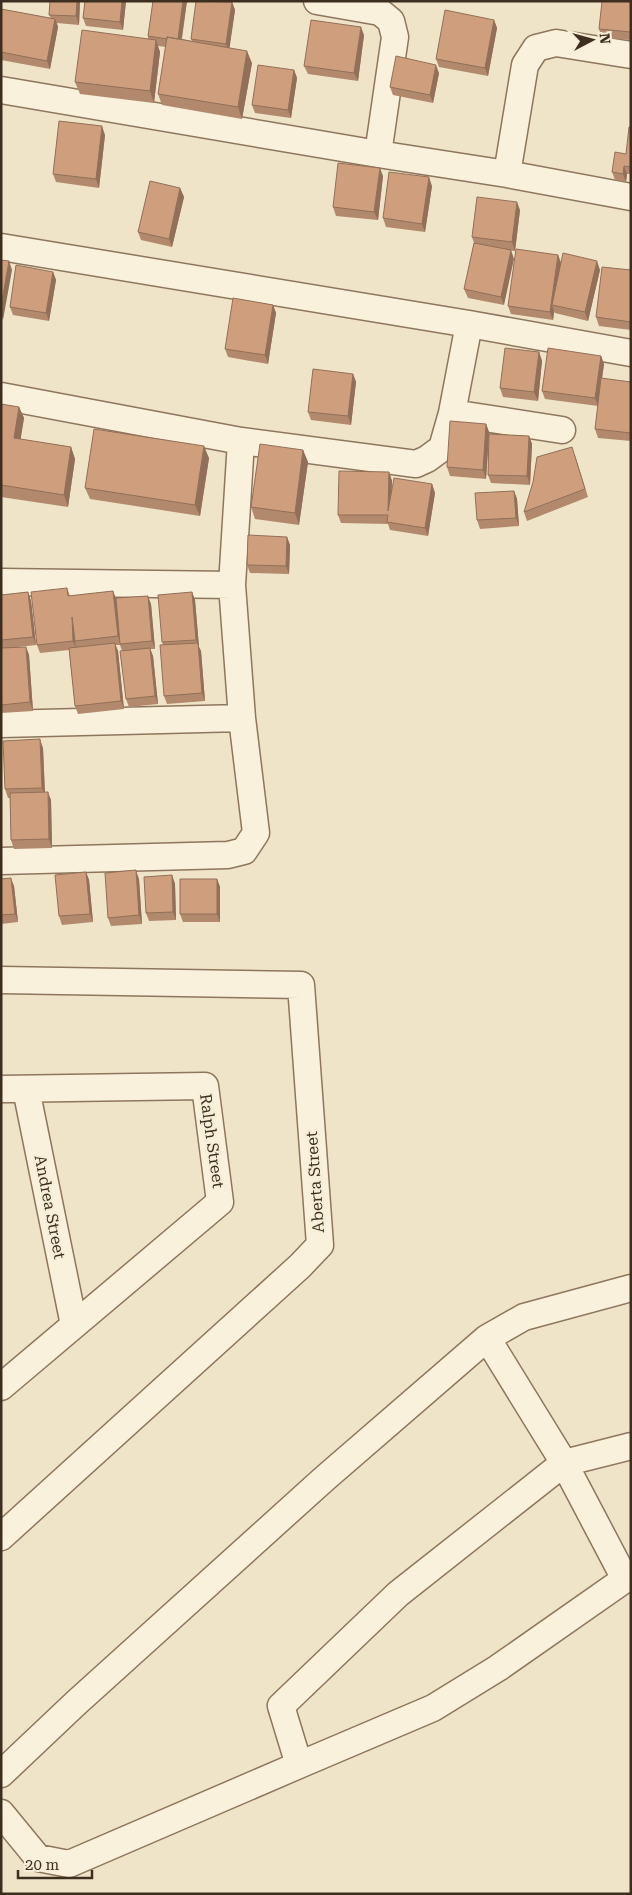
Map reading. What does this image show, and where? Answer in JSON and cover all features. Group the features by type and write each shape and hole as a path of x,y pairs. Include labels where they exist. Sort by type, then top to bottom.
{"street":[{"path":"318,1 380,12 391,21 395,37 378,154"},
{"path":"507,174 525,65 536,48 556,43 631,56"},
{"path":"1,90 507,174 631,197"},
{"path":"1,247 469,324 631,353"},
{"path":"1,396 242,441 416,464 427,459 442,448 452,413 469,324"},
{"path":"452,413 562,430"},
{"path":"1,861 228,855 244,851 256,833 242,718 232,584 242,441"},
{"path":"1,582 232,584"},
{"path":"1,724 242,718"},
{"name":"Aberta Street","path":"1,980 301,985 320,1245 300,1266 1,1538"},
{"name":"Ralph Street","path":"1,1387 220,1202 206,1086 14,1089"},
{"name":"Andrea Street","path":"14,1089 74,1325"},
{"path":"1,1774 316,1486 487,1338 524,1317 631,1288"},
{"path":"1,1813 38,1858 69,1864 433,1708 498,1668 628,1577 564,1463 487,1338"},
{"path":"299,1765 281,1706 398,1594 564,1463 631,1446"}],"building":[{"path":"50,1 77,1 76,16 49,15"},
{"path":"85,1 122,1 120,22 83,18"},
{"path":"153,1 183,1 178,39 148,36"},
{"path":"196,1 232,2 226,44 191,39"},
{"path":"602,1 631,1 631,32 599,29"},
{"path":"1,9 55,19 47,61 1,52"},
{"path":"445,10 494,20 485,68 436,59"},
{"path":"311,20 361,27 354,73 304,66"},
{"path":"82,30 156,40 150,91 75,82"},
{"path":"167,37 247,51 238,107 158,94"},
{"path":"396,56 436,65 430,95 390,87"},
{"path":"258,65 294,70 288,110 252,105"},
{"path":"59,121 102,126 96,179 53,174"},
{"path":"629,127 631,127 631,167 624,166 623,174 612,172 615,152 626,154"},
{"path":"338,163 380,168 374,212 333,207"},
{"path":"389,172 429,177 422,224 383,218"},
{"path":"150,181 180,188 169,239 138,232"},
{"path":"477,197 517,202 512,242 472,237"},
{"path":"474,243 511,250 501,297 464,289"},
{"path":"516,249 558,255 550,312 508,306"},
{"path":"563,253 597,261 585,312 552,305"},
{"path":"1,260 9,261 1,306"},
{"path":"16,265 53,272 46,313 10,307"},
{"path":"602,267 631,270 631,322 596,317"},
{"path":"233,298 273,305 265,355 225,349"},
{"path":"505,348 539,352 534,392 500,388"},
{"path":"548,348 601,356 595,398 542,391"},
{"path":"313,369 353,374 348,416 308,412"},
{"path":"601,378 631,382 631,433 595,429"},
{"path":"1,404 19,407 14,438 71,447 64,495 1,485"},
{"path":"450,421 486,424 483,470 447,467"},
{"path":"94,429 204,446 195,505 85,488"},
{"path":"489,434 529,436 527,476 488,475"},
{"path":"260,444 303,450 295,513 251,507"},
{"path":"572,447 585,489 524,512 533,482 537,457"},
{"path":"339,471 389,472 388,511 394,478 432,484 425,528 387,522 388,515 338,515"},
{"path":"514,491 516,518 477,520 475,493"},
{"path":"248,535 287,537 286,566 247,565"},
{"path":"67,588 68,596 113,591 118,636 75,641 72,617 73,641 37,645 31,592"},
{"path":"28,592 33,637 1,640 1,595"},
{"path":"192,592 196,640 162,642 158,595"},
{"path":"148,596 152,641 120,644 116,598"},
{"path":"115,643 121,701 75,706 69,648"},
{"path":"198,643 202,693 164,696 160,645"},
{"path":"26,647 30,702 1,705 1,648"},
{"path":"150,648 155,696 126,699 120,651"},
{"path":"40,739 42,788 5,789 3,741"},
{"path":"48,792 49,839 11,840 10,793"},
{"path":"136,870 139,915 108,918 105,873"},
{"path":"86,872 90,914 59,916 55,875"},
{"path":"172,875 173,912 146,913 144,877"},
{"path":"11,878 15,914 1,915 1,879"},
{"path":"180,879 217,879 217,914 180,914"}]}
